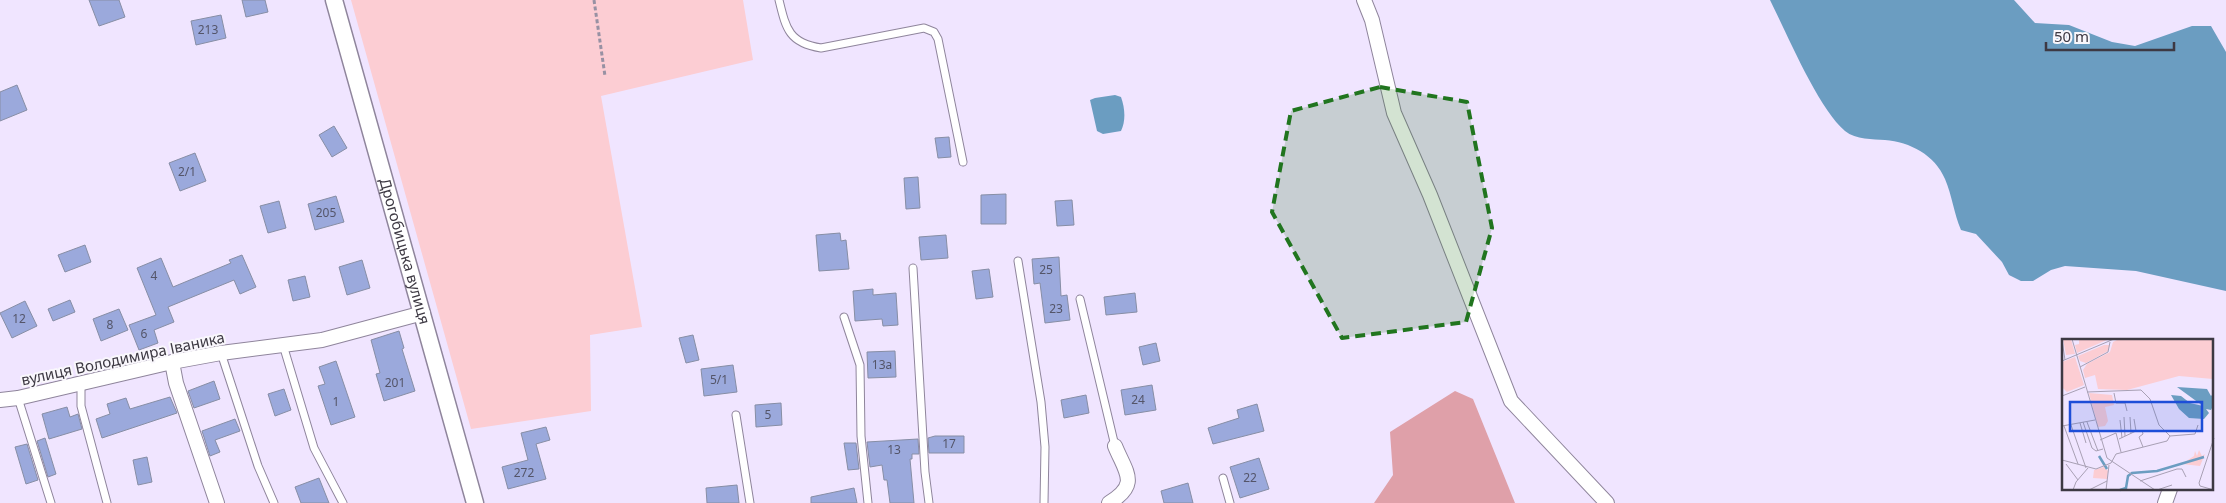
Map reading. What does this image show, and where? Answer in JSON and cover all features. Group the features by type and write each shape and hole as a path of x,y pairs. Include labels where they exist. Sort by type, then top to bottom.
{"street":[{"name":"Дрогобицька вулиця","path":"334,0 475,503"},
{"path":"1364,0 1372,20 1394,113 1430,195 1511,401 1607,503"},
{"name":"вулиця Володимира Іваника","path":"0,400 18,398 172,362 221,353 322,340 423,313"},
{"path":"172,362 176,383 216,503"},
{"path":"1110,503 1128,489 1129,480 1115,446"},
{"path":"2165,503 2170,490"}],"lane":[{"path":"778,0 785,26 792,36 810,46 821,48 924,28 934,32 938,39 963,162"},
{"path":"1018,261 1042,411 1045,447 1044,503"},
{"path":"913,268 925,472 930,503"},
{"path":"1080,298 1115,446"},
{"path":"844,317 860,365 861,436 868,503"},
{"path":"283,345 314,448 343,503"},
{"path":"221,353 258,466 274,503"},
{"path":"81,382 81,406 107,503"},
{"path":"18,398 51,503"},
{"path":"736,416 750,503"},
{"path":"1223,478 1230,503"}],"path":[{"path":"594,0 605,76"}],"highlighted area":[{"path":"1380,87 1467,102 1492,228 1466,322 1342,338 1272,212 1291,111"}],"shaded area":[{"path":"351,0 743,0 753,60 601,96 642,327 590,335 591,411 471,429"},
{"path":"1455,391 1473,399 1515,503 1374,503 1393,475 1390,432"}],"water":[{"path":"1770,0 2014,0 2035,23 2069,25 2112,42 2135,46 2192,26 2211,26 2226,52 2226,291 2136,271 2065,266 2051,270 2033,281 2021,281 2009,275 2002,262 1976,234 1961,230 1945,179 1935,163 1921,151 1904,144 1849,134 1835,120 1824,106 1804,70"},
{"path":"1115,95 1121,97 1124,114 1123,127 1121,131 1103,134 1097,131 1090,100"}],"building":[{"path":"89,0 119,0 125,17 99,26"},
{"path":"242,0 265,0 268,12 246,17"},
{"path":"221,15 226,38 196,45 191,21"},
{"path":"17,85 27,110 0,121 0,92"},
{"path":"334,126 347,148 332,157 319,135"},
{"path":"949,137 951,157 938,158 935,138"},
{"path":"195,153 206,181 180,191 169,163"},
{"path":"918,177 920,208 906,209 904,178"},
{"path":"1006,194 1006,224 981,224 981,195"},
{"path":"336,196 344,222 315,230 308,204"},
{"path":"1072,200 1074,225 1057,226 1055,201"},
{"path":"279,201 286,228 268,233 260,206"},
{"path":"840,233 841,241 846,240 849,269 819,271 816,235"},
{"path":"946,235 948,258 921,260 919,237"},
{"path":"85,245 91,262 65,272 58,255"},
{"path":"242,255 256,287 240,294 234,280 168,307 174,322 154,330 158,343 139,350 129,325 156,315 137,268 161,258 173,287 231,263 229,260"},
{"path":"1059,257 1061,296 1067,295 1070,320 1045,323 1040,283 1034,284 1032,259"},
{"path":"362,260 370,288 347,295 339,267"},
{"path":"989,269 993,297 976,299 972,271"},
{"path":"305,276 310,297 293,301 288,280"},
{"path":"873,289 873,295 896,293 898,325 883,326 882,319 855,321 853,291"},
{"path":"1135,293 1137,312 1106,315 1104,297"},
{"path":"70,300 75,312 53,321 48,309"},
{"path":"25,301 37,326 12,338 0,313"},
{"path":"119,309 128,330 101,341 93,319"},
{"path":"399,331 404,348 402,349 415,391 384,401 376,374 380,373 371,340"},
{"path":"693,335 699,360 686,363 679,338"},
{"path":"1156,343 1160,361 1143,365 1139,347"},
{"path":"895,351 896,377 868,378 867,352"},
{"path":"336,361 355,417 331,425 318,386 325,384 319,367"},
{"path":"733,365 737,392 704,396 701,369"},
{"path":"214,381 220,399 194,408 188,391"},
{"path":"1152,385 1156,410 1125,415 1121,390"},
{"path":"284,389 291,410 275,416 268,394"},
{"path":"1086,395 1089,413 1064,418 1061,400"},
{"path":"170,397 177,413 102,438 96,419 110,414 107,404 126,398 130,409"},
{"path":"781,403 782,425 756,427 755,405"},
{"path":"1257,404 1264,431 1213,444 1208,428 1239,418 1237,410"},
{"path":"67,407 70,417 78,414 82,429 49,439 42,414"},
{"path":"235,419 240,431 215,440 220,452 210,456 202,431"},
{"path":"546,427 550,440 536,444 546,479 508,489 502,467 528,460 521,433"},
{"path":"935,436 964,436 964,453 929,453 928,438"},
{"path":"45,438 56,474 48,477 37,441"},
{"path":"918,439 919,454 912,454 912,459 910,459 914,503 890,503 887,480 884,480 882,465 870,467 867,442"},
{"path":"844,443 856,443 859,469 848,470"},
{"path":"27,444 38,480 26,484 15,447"},
{"path":"147,457 152,482 138,485 133,460"},
{"path":"1259,458 1269,489 1240,498 1230,467"},
{"path":"319,478 329,503 301,503 295,487"},
{"path":"1188,483 1193,503 1164,503 1161,491"},
{"path":"737,485 739,503 707,503 706,488"},
{"path":"854,488 857,503 811,503 811,497"}]}
